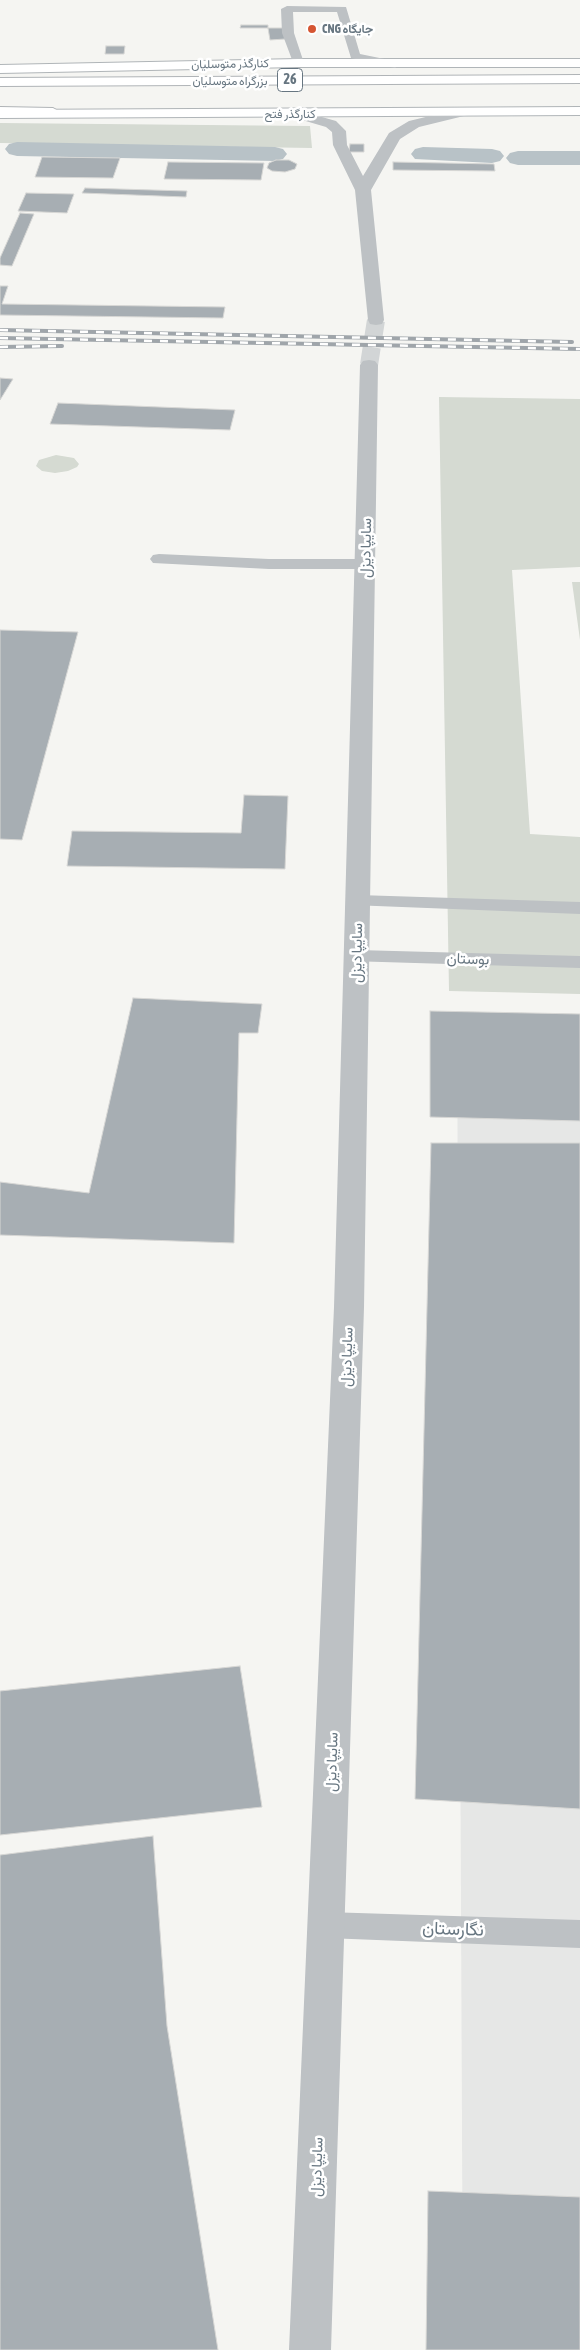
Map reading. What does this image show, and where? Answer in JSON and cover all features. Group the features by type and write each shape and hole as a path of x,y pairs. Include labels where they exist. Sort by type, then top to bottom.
{"main road":[{"name":"کنارگذر متوسلیان","path":"0,69 298,63 580,63"},
{"name":"بزرگراه متوسلیان","path":"0,82 580,79"},
{"path":"0,98 29,98"},
{"name":"کنارگذر فتح","path":"0,112 297,114 580,111"}],"street":[{"path":"363,190 394,136 414,124 463,112"},
{"path":"297,114 331,124 339,131 340,145 363,190 376,320"},
{"name":"سایپا دیزل","path":"310,2350 349,1307 369,364"}],"lane":[{"path":"298,63 288,33 287,9 342,9 354,56 395,64"},
{"path":"159,559 269,564 365,564"},
{"path":"358,901 580,908"},
{"name":"بوستان","path":"357,956 580,962"},
{"name":"نگارستان","path":"326,1925 580,1934"}],"shaded area":[{"path":"0,123 310,126 312,148 0,143"},
{"path":"439,397 580,399 580,567 512,570 530,834 580,837 580,994 449,991"},
{"path":"56,455 74,458 79,464 68,471 55,473 42,471 36,466 39,460"},
{"path":"572,582 580,582 580,640"},
{"path":"457,1012 580,1017 580,2350 463,2350"}],"building":[{"path":"241,25 268,25 268,28 240,28"},
{"path":"268,28 283,28 285,39 270,40"},
{"path":"106,46 125,46 124,54 105,54"},
{"path":"350,144 364,144 364,152 349,152"},
{"path":"42,157 120,158 113,178 35,177"},
{"path":"276,160 289,160 297,164 295,169 285,172 272,171 267,168 269,163"},
{"path":"168,162 264,163 261,180 164,179"},
{"path":"393,162 494,164 495,171 393,170"},
{"path":"85,188 187,191 186,197 82,193"},
{"path":"26,193 74,194 67,213 18,211"},
{"path":"20,213 34,214 12,266 0,265 0,258"},
{"path":"0,286 8,286 2,304 225,307 223,318 0,315"},
{"path":"0,378 13,379 0,400"},
{"path":"58,403 235,410 230,430 50,424"},
{"path":"0,630 78,632 22,840 0,839"},
{"path":"244,795 288,796 285,869 67,866 72,831 241,833"},
{"path":"133,998 262,1004 258,1033 239,1033 234,1243 0,1235 0,1182 89,1193"},
{"path":"430,1011 580,1014 580,1121 430,1117"},
{"path":"431,1143 580,1143 580,1809 415,1799"},
{"path":"240,1666 262,1807 0,1835 0,1691"},
{"path":"153,1836 167,2026 218,2350 0,2350 0,1855"},
{"path":"428,2191 580,2197 580,2350 426,2350"}],"waterway":[{"path":"17,149 275,154"},
{"path":"423,154 492,156"},
{"path":"518,158 580,158"}],"tunnel":[{"path":"369,365 376,320"}],"railway":[{"path":"0,330 572,342"},
{"path":"0,338 580,349"},
{"path":"0,347 62,346"}],"place":[{"name":"CNG جایگاه","path":"312,29"}]}
